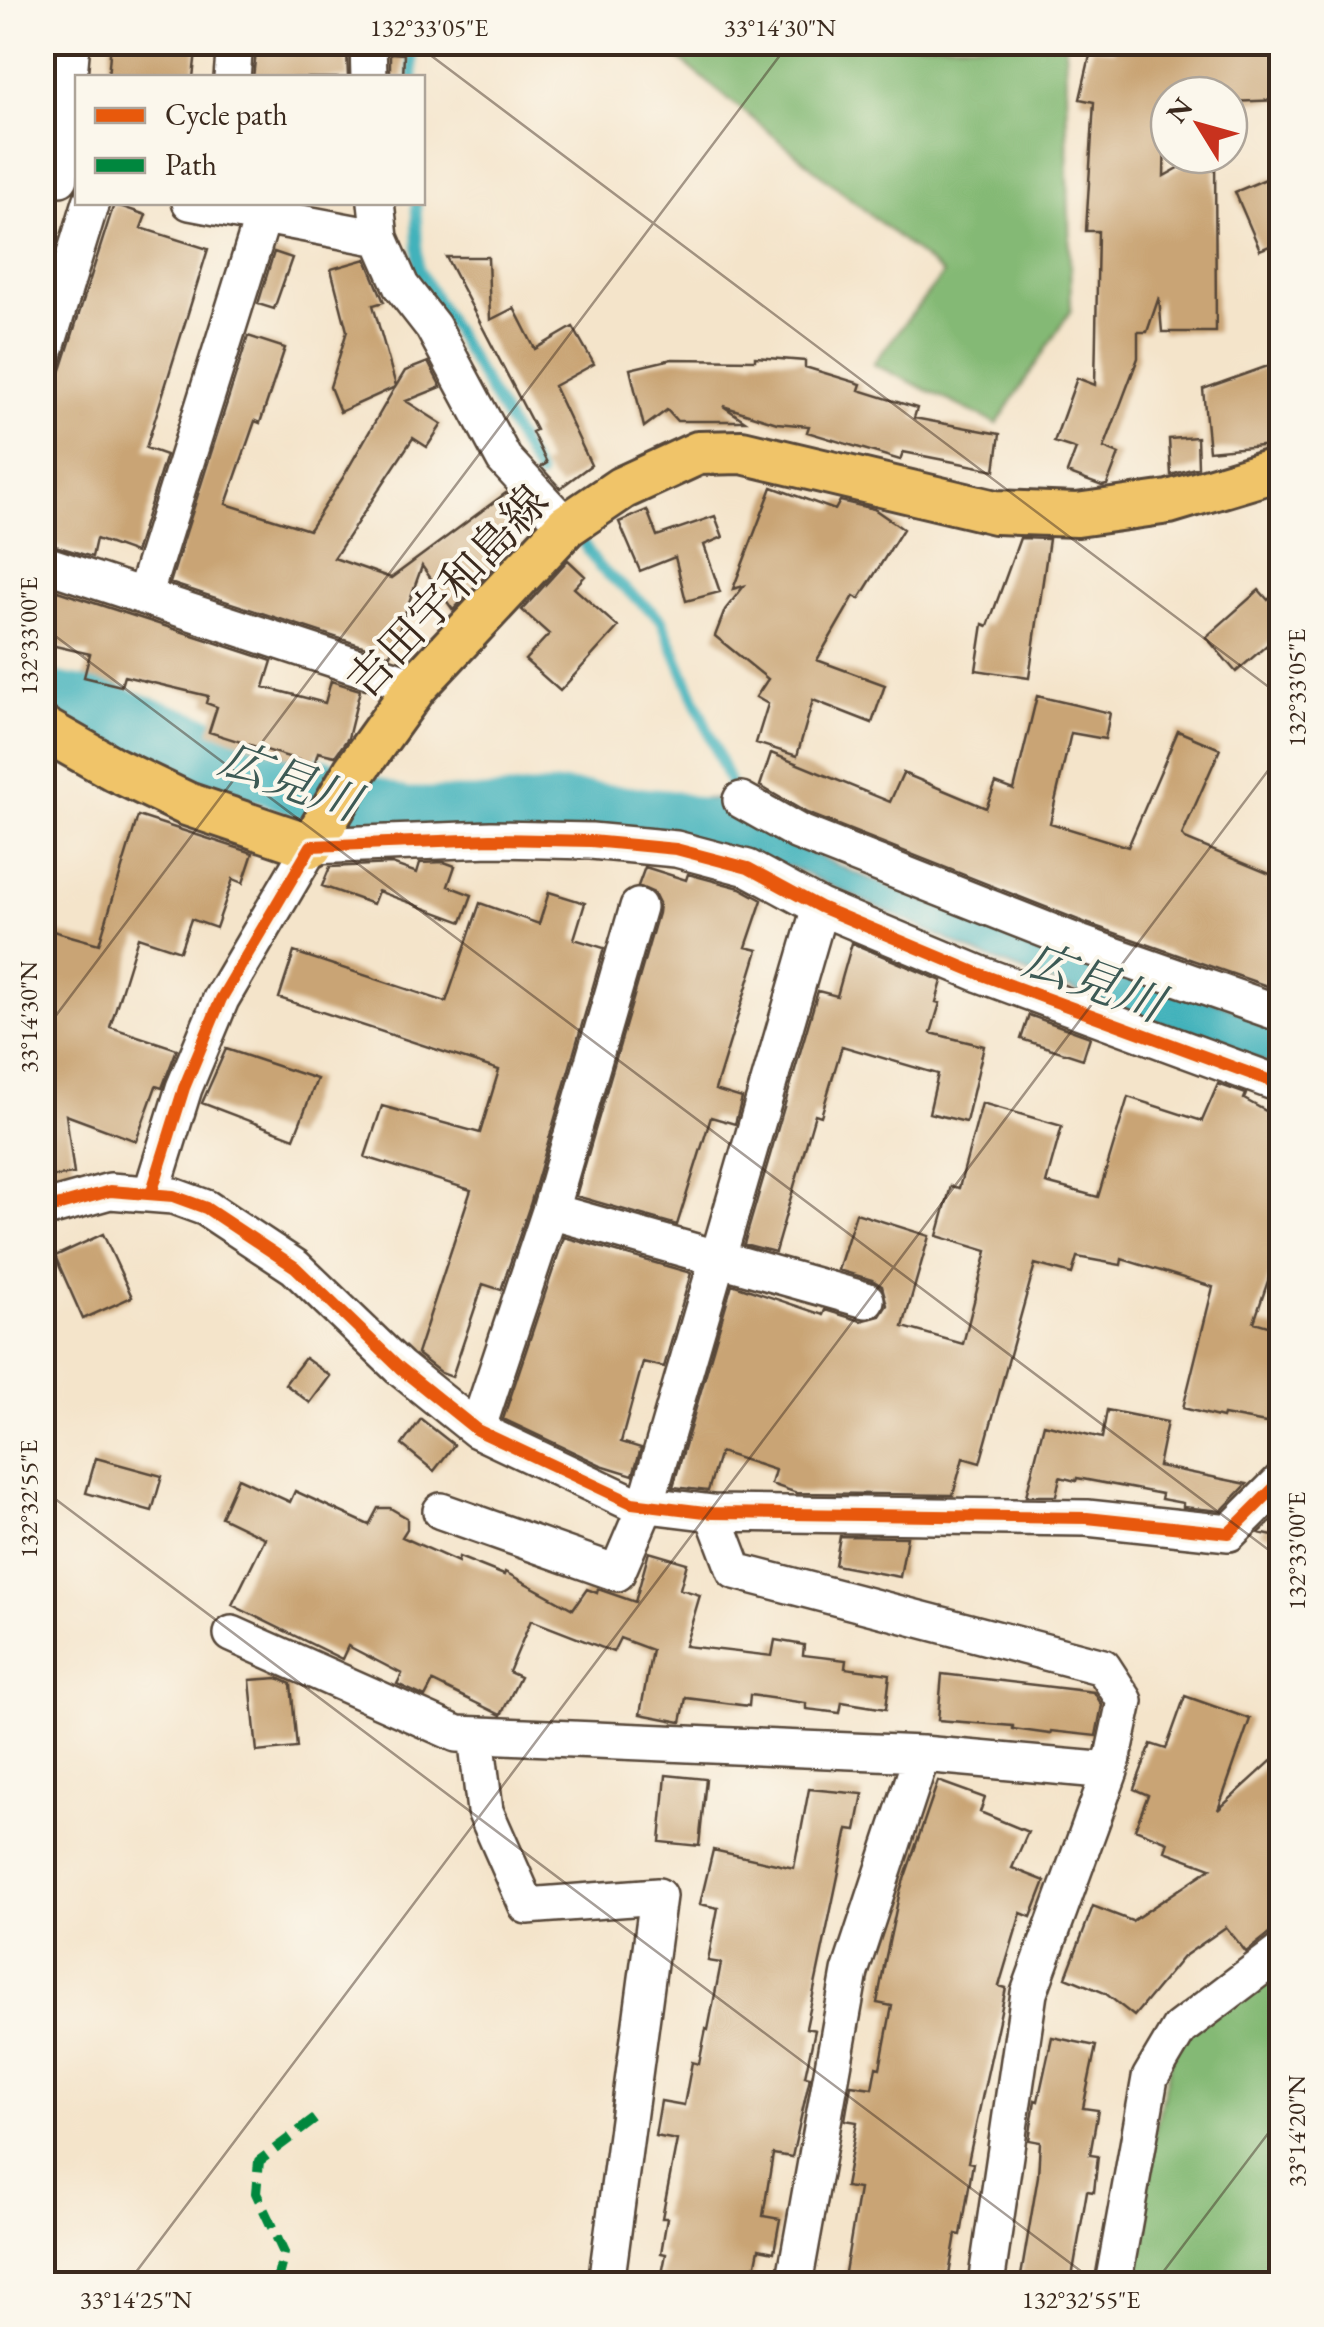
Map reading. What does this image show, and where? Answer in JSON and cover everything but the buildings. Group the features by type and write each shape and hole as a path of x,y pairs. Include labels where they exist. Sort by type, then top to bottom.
{"main road":[{"name":"吉田宇和島線","path":"320,833 354,772 416,686 566,526 622,488 698,453 742,452 995,512 1077,515 1168,502 1282,468"},
{"path":"42,728 187,804 320,833"}],"street":[{"path":"60,178 72,42"},
{"path":"232,75 234,42"},
{"path":"368,42 369,75"},
{"path":"43,361 89,205"},
{"path":"212,205 380,238"},
{"path":"376,205 380,238 401,286 432,326 504,459 566,526"},
{"path":"144,596 264,216"},
{"path":"42,562 416,686"},
{"path":"741,800 798,832 1061,936 1282,1014"},
{"path":"151,1194 184,1088 222,999 320,833 591,841 676,849 748,868 820,907 980,974 1282,1085"},
{"path":"477,1430 550,1211 638,907"},
{"path":"440,1511 618,1574 646,1504 820,907"},
{"path":"42,1210 110,1191 173,1196 206,1208 295,1267 400,1368 477,1430 632,1503 712,1513 1087,1518 1229,1533 1282,1480"},
{"path":"550,1211 866,1300"},
{"path":"712,1513 735,1571 1103,1667 1124,1701 1110,1771 1029,1993 986,2284"},
{"path":"232,1634 457,1734 922,1754 1110,1771"},
{"path":"476,1735 485,1811 527,1906 658,1896 606,2284"},
{"path":"794,2284 850,1972 922,1754"},
{"path":"1113,2284 1150,2078 1178,2028 1282,1951"}],"green space":[{"path":"660,43 1065,43 1071,310 997,424 873,364 943,274"},
{"path":"1281,1955 1281,2284 1118,2284 1179,2029"}],"water":[{"path":"714,799 756,828 853,872 1004,932 1281,1027 1281,1069 980,955 769,857 673,837 673,800"}],"waterway":[{"path":"412,42 413,75"},
{"path":"416,205 418,268 539,476"},
{"path":"574,529 599,567 661,619 730,783 731,800"},
{"name":"広見川","path":"42,702 100,713 402,820 487,820 568,813 666,822 760,848"}],"marked path":[{"path":"276,2284 284,2253 256,2193 259,2161 315,2119"}],"cycle path":[{"path":"151,1194 184,1088 221,999 311,846 491,839 591,841 676,849 748,868 820,907 980,974 1282,1085"},
{"path":"42,1210 110,1191 173,1196 206,1208 295,1267 400,1368 477,1430 632,1503 713,1513 1087,1518 1229,1533 1282,1480"}]}
